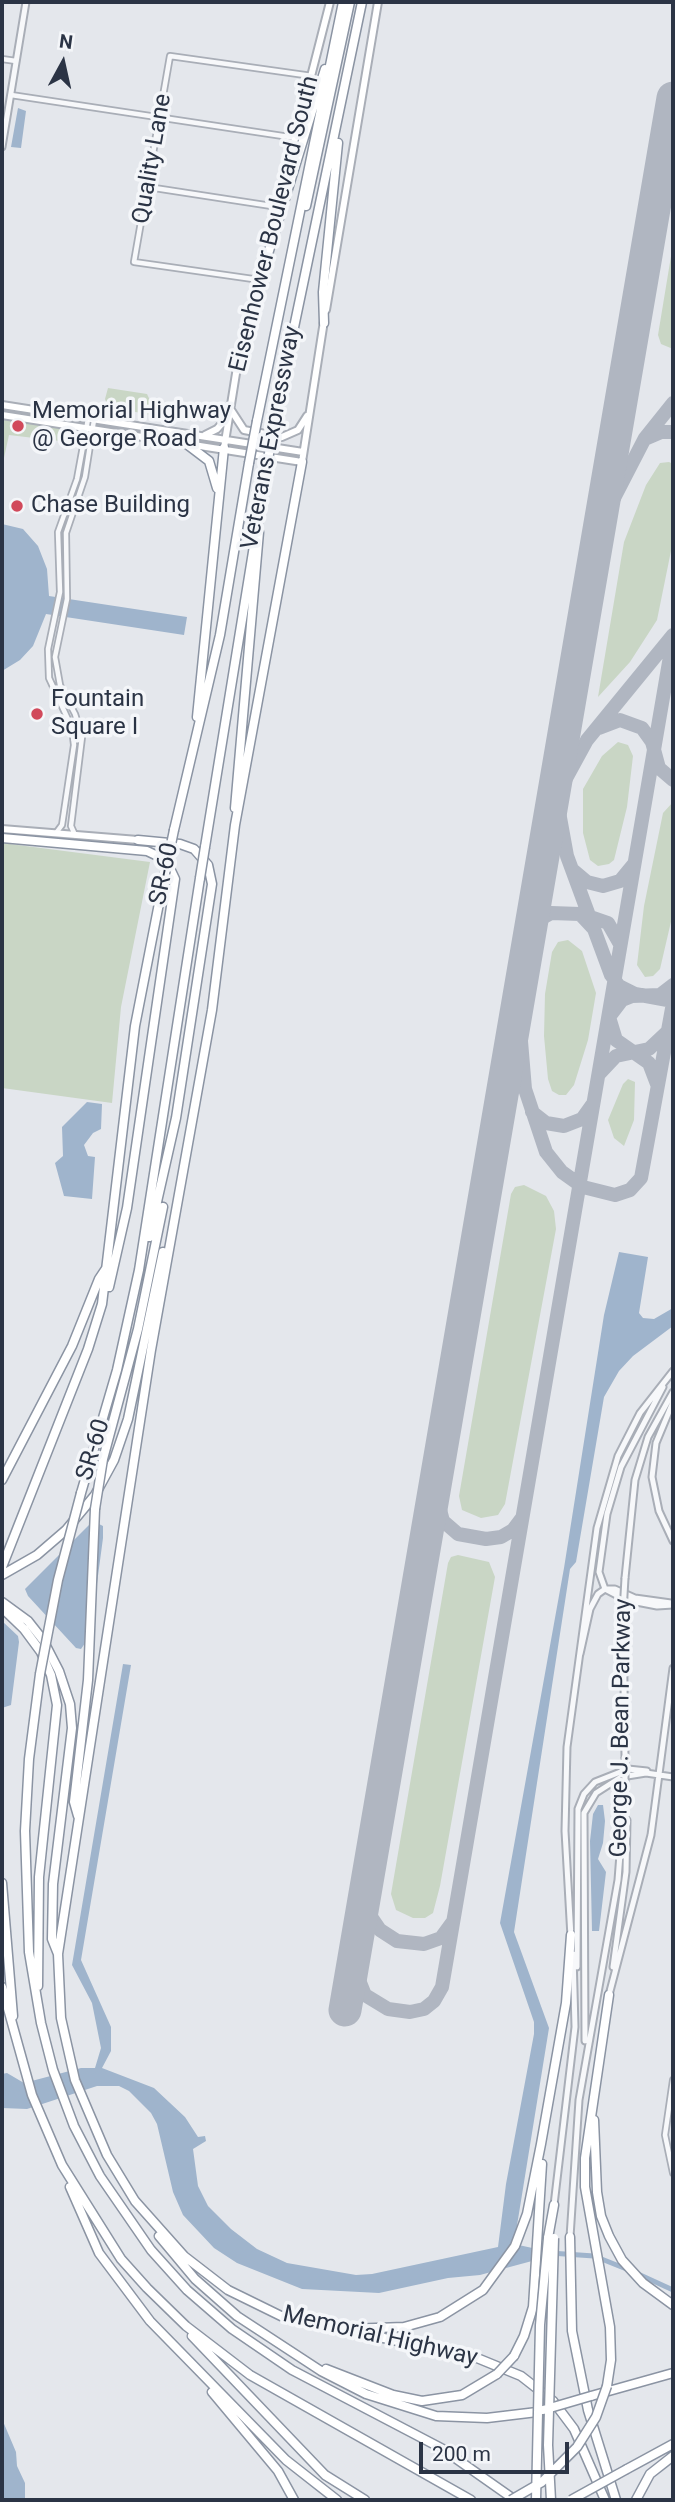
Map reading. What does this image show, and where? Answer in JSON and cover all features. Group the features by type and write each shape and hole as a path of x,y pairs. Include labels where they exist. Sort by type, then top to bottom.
{"highway":[{"name":"Veterans Expressway","path":"174,830 220,635 257,421 343,2"},
{"path":"297,228 311,192 349,2"},
{"name":"Veterans Expressway","path":"200,878 274,424 362,2"},
{"path":"260,280 292,184 324,70 332,54"},
{"path":"324,323 323,292 338,126"},
{"path":"184,442 209,461 218,498"},
{"path":"198,730 200,670 225,443"},
{"path":"58,1954 174,1212 212,1010 235,825 302,462"},
{"path":"235,825 238,750 260,507"},
{"name":"SR-60","path":"2,1567 98,1321 108,1264 135,1026 174,830"},
{"path":"2,838 151,852 168,862 176,880 127,1208 117,1262 98,1321"},
{"path":"79,1818 74,1802 88,1680 95,1509 103,1460 148,1288 212,877 202,857 189,846 138,840"},
{"name":"SR-60","path":"41,2023 29,1952 24,1869 29,1759 40,1674 58,1580 117,1370 139,1270 200,878"},
{"path":"139,1270 156,1214 176,1118"},
{"path":"2,1575 37,1555 66,1530 95,1495 114,1460 128,1419 153,1289 174,1212"},
{"path":"2,1480 72,1346 99,1279 108,1264"},
{"path":"2,1602 28,1621 43,1640 60,1671 71,1704 72,1728 53,1894 52,1939 58,1954"},
{"path":"2,1608 24,1629 41,1652 51,1675 57,1705 38,1899 41,2023"},
{"path":"2,1883 19,2054"},
{"path":"321,2327 388,2329 425,2322 468,2301 499,2271 520,2238 545,2126 566,2003 571,1935"},
{"name":"Memorial Highway","path":"58,1954 61,2018 75,2080 100,2140 135,2201 184,2256 228,2290 270,2312 321,2327 477,2358 521,2376 537,2386 574,2429 605,2500"},
{"path":"2,1988 19,2054 88,2233 100,2253 150,2321 191,2365 286,2460 337,2500"},
{"path":"513,2500 542,2482 568,2459 590,2427 604,2396 611,2360 611,2335 585,2187 585,2158 609,1995"},
{"name":"Memorial Highway","path":"41,2023 66,2106 100,2176 142,2239 187,2290 232,2329 269,2356 441,2448 513,2500"},
{"path":"596,2075 594,2146 601,2216 622,2260 643,2283 673,2305"},
{"path":"290,2353 364,2385 414,2400 438,2400 462,2395 497,2374 514,2356 530,2318 545,2126"},
{"path":"62,2165 121,2259 325,2476 365,2500"},
{"path":"135,2201 171,2253 213,2297 290,2353 360,2392 410,2410 466,2419 537,2412 673,2373"},
{"path":"536,2500 540,2325 554,2205"},
{"path":"570,2237 572,2331 588,2410 616,2500"},
{"path":"551,2238 548,2424 551,2500"},
{"path":"169,2310 221,2354 272,2389 471,2500"},
{"path":"191,2365 278,2471 294,2500"},
{"path":"571,2500 673,2444"},
{"path":"636,2500 650,2474 673,2456"}],"main road":[{"name":"Eisenhower Boulevard South","path":"225,443 238,361 330,2"},
{"path":"2,405 204,435 225,443 302,462 379,2"},
{"path":"204,435 220,427 229,411 244,430 282,437 298,430 310,412"},
{"path":"2,415 184,442 225,443 303,452"},
{"path":"2,829 138,840"}],"street":[{"path":"2,148 26,2"},
{"name":"Quality Lane","path":"260,280 134,262 170,56 313,76"},
{"path":"2,59 16,61"},
{"path":"11,95 297,138"},
{"path":"148,187 278,206"},
{"path":"76,837 71,826 82,737 57,674 56,650 67,593 67,528 85,477 91,418"},
{"path":"54,835 62,825 74,745 72,728 52,686 48,668 49,642 60,592 58,531 77,479 90,429"},
{"path":"605,1589 599,1561 613,1491 630,1445 673,1372"},
{"name":"George J. Bean Parkway","path":"554,2205 576,2005 564,1807 572,1695 593,1552 609,1478 640,1413 673,1372"},
{"name":"George J. Bean Parkway","path":"570,2237 572,2171 584,2069 618,1880 625,1789 625,1578 638,1469 648,1437 673,1392"},
{"path":"673,1402 656,1443 652,1477 659,1511 673,1541"},
{"path":"572,1695 590,1609 598,1594 605,1589 615,1589 635,1598 673,1604"},
{"path":"609,1995 651,1835 673,1668"},
{"path":"576,2005 578,1809 584,1794 595,1782 628,1769 673,1777"},
{"path":"584,2069 584,1813 596,1793 612,1781 633,1774 660,1774"},
{"path":"609,1995 626,1872 625,1789"},
{"path":"673,2080 665,2135 673,2173"}],"green space":[{"path":"673,244 673,349 661,344 658,335"},
{"path":"108,388 147,394 155,411 169,418 108,407 105,399"},
{"path":"2,419 79,430 76,443 9,435 2,467"},
{"path":"660,463 673,464 673,541 657,620 630,662 598,697 624,542 646,485"},
{"path":"618,742 628,745 633,756 627,807 614,860 598,866 590,860 583,833 583,789 602,756"},
{"path":"673,802 673,913 660,969 653,976 645,977 637,965 644,906 663,813"},
{"path":"2,843 150,862 121,1007 112,1103 2,1088"},
{"path":"568,940 582,951 596,993 588,1040 574,1085 566,1095 559,1095 552,1091 548,1079 544,1036 545,994 552,952 558,942"},
{"path":"628,1079 635,1082 634,1120 624,1146 614,1138 608,1120 623,1084"},
{"path":"524,1185 546,1196 554,1211 556,1229 505,1504 498,1515 481,1518 462,1510 459,1496 511,1194 515,1187"},
{"path":"458,1555 489,1562 495,1577 440,1886 433,1913 425,1918 413,1918 396,1910 391,1894 448,1563 451,1557"}],"water":[{"path":"18,108 26,111 21,148 11,147"},
{"path":"2,524 23,529 38,546 47,569 49,596 187,617 184,635 46,614 33,646 20,660 2,671"},
{"path":"87,1102 102,1104 101,1129 93,1133 84,1145 88,1156 95,1157 92,1199 64,1196 55,1163 63,1156 62,1127"},
{"path":"619,1252 648,1257 639,1313 643,1318 654,1319 673,1308 673,1326 633,1356 619,1371 604,1397 576,1562 570,1569 514,1932 549,2028 514,2244 537,2249 532,2261 480,2275 448,2278 379,2293 302,2289 237,2263 214,2248 183,2215 173,2192 157,2124 151,2113 129,2091 119,2086 97,2086 27,2109 2,2108 2,2074 7,2073 24,2083 81,2068 95,2068 101,2048 92,2003 72,1965 123,1664 131,1665 81,1960 111,2027 111,2051 102,2068 154,2088 185,2117 198,2137 205,2136 206,2141 193,2149 198,2186 208,2206 231,2229 257,2249 287,2263 356,2275 372,2274 498,2247 506,2184 534,2034 534,2022 500,1923 564,1568 604,1315"},
{"path":"93,1521 103,1526 103,1538 90,1636 81,1649 76,1648 28,1596 25,1589"},
{"path":"2,1621 18,1636 19,1642 11,1705 2,1708"},
{"path":"598,1805 603,1805 605,1821 598,1859 606,1872 599,1931 592,1931 590,1841 593,1814"},
{"path":"2,2419 25,2483 25,2500 2,2500"}],"waterway":[{"path":"550,2253 594,2256 629,2270"},
{"path":"638,2274 673,2290"}],"taxiway":[{"path":"667,142 673,109"},
{"path":"587,608 598,548 613,500 645,438 673,403"},
{"path":"647,438 661,432 673,432"},
{"path":"563,784 587,740 673,635"},
{"path":"353,1965 365,1995 388,2009 410,2012 424,2009 434,2001 442,1987 673,639"},
{"path":"578,660 561,757 559,812 567,856 591,921"},
{"path":"599,728 620,720 642,728 652,742 659,768 673,780"},
{"path":"574,871 587,882 603,886 620,881 634,864"},
{"path":"673,1001 635,994 619,986 611,975 594,929 580,914 551,913 540,919 533,929 519,1017 525,1089 546,1152 562,1172 583,1187 615,1195 630,1190 641,1178 673,1003"},
{"path":"582,914 608,923 620,944"},
{"path":"657,1084 649,1063 616,1040 609,1017 622,1000 632,996 660,995 673,985"},
{"path":"600,1073 616,1056 649,1049 666,1033"},
{"path":"532,1112 546,1123 564,1126 582,1119 592,1105"},
{"path":"435,1491 443,1521 458,1534 486,1539 501,1537 513,1530 522,1518"},
{"path":"374,1844 367,1901 369,1914 380,1930 397,1941 424,1944 441,1938 452,1923"}],"runway":[{"path":"345,2010 673,98"}],"place":[{"name":"Memorial Highway @ George Road","path":"18,426"},
{"name":"Chase Building","path":"17,506"},
{"name":"Fountain Square I","path":"37,714"}]}
